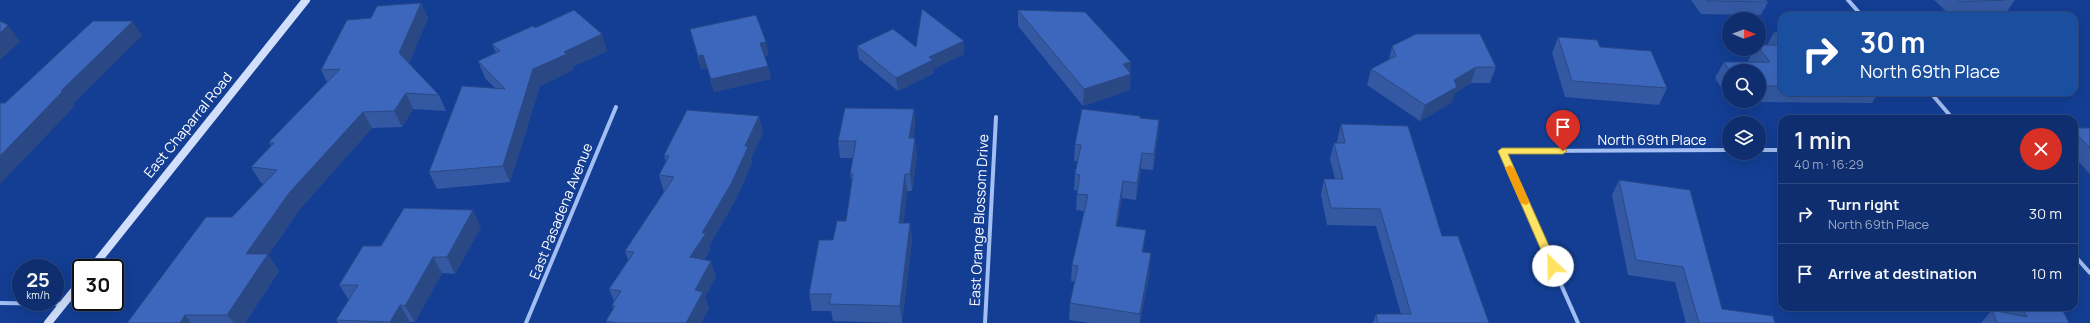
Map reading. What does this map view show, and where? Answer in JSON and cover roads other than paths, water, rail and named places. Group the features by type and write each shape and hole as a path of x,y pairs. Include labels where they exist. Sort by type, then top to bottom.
{"main road":[{"name":"East Chaparral Road","path":"99,259 306,0"},
{"path":"64,303 72,293"},
{"path":"48,323 57,311"}],"street":[{"path":"1848,0 1858,12"},
{"path":"1934,96 1950,115"},
{"name":"East Pasadena Avenue","path":"526,323 616,107"},
{"name":"East Orange Blossom Drive","path":"985,323 996,117"},
{"name":"North 69th Place","path":"1578,323 1502,151 1722,150"},
{"path":"1766,150 1778,150"},
{"path":"2078,260 2090,273"},
{"path":"0,303 12,303"}]}
